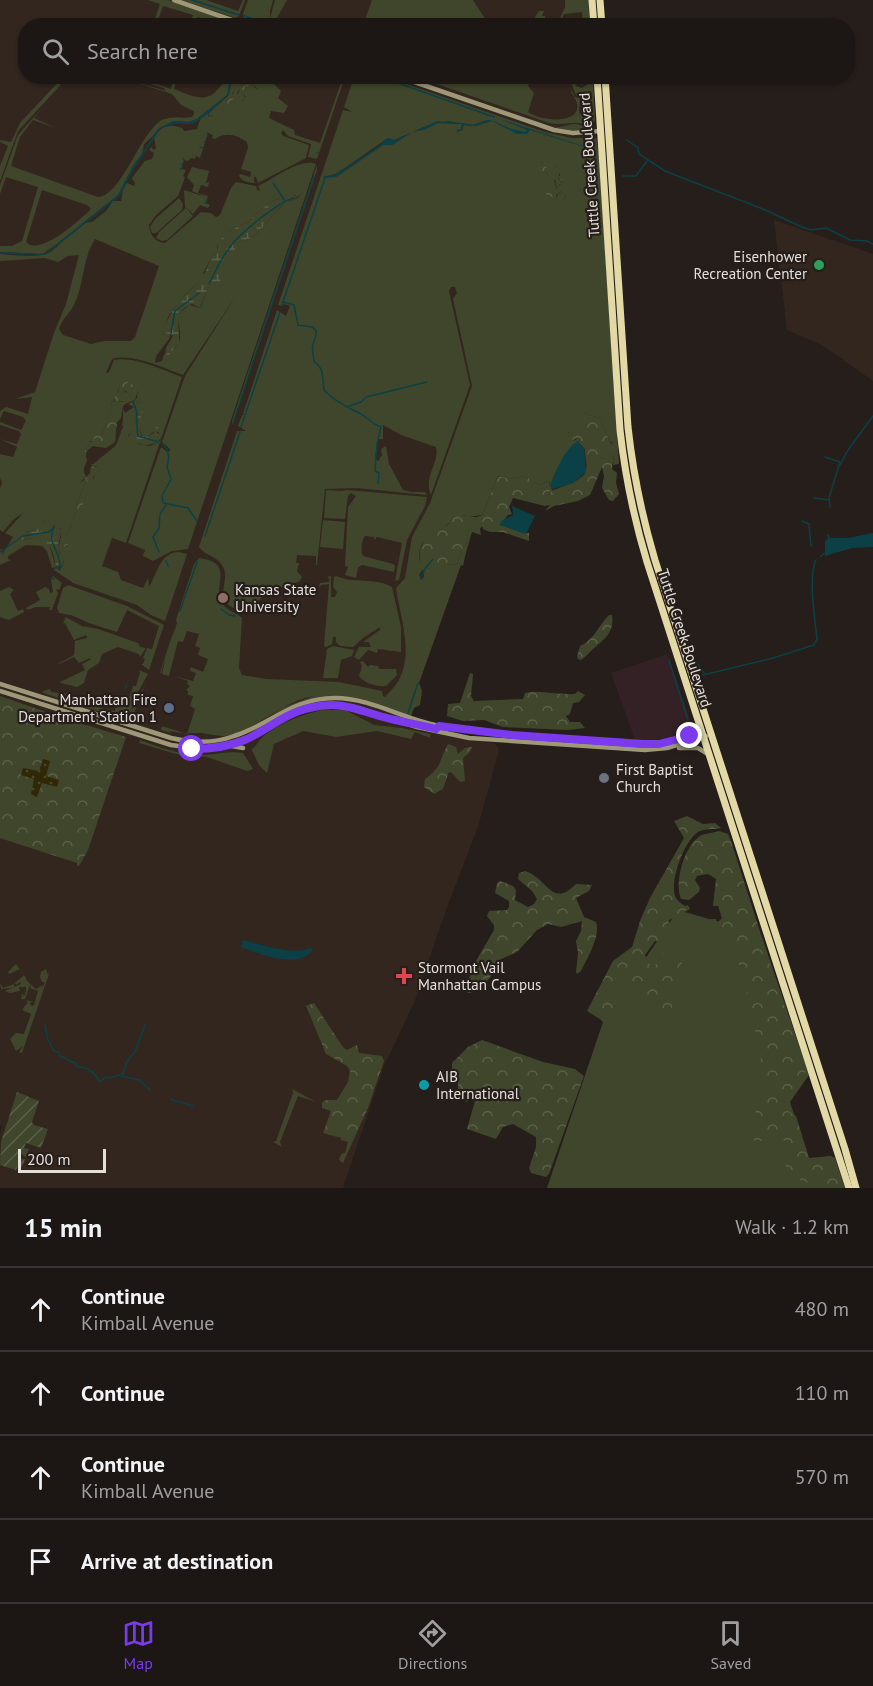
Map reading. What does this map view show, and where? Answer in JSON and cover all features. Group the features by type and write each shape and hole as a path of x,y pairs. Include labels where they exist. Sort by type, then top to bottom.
{"highway":[{"path":"592,0 593,18"},
{"path":"600,0 601,18"},
{"name":"Tuttle Creek Boulevard","path":"598,84 605,131 633,473 649,539 846,1149 856,1188"},
{"name":"Tuttle Creek Boulevard","path":"605,84 614,353 623,463 633,510 647,562 702,735 849,1188"}],"main road":[{"path":"174,0 226,18"},
{"path":"420,84 554,130 573,133 605,131"},
{"path":"0,684 171,738 193,742 218,741 234,736 293,706 331,698 361,702 439,726 512,735 643,744 671,742 702,735"},
{"path":"0,691 171,745 200,749 226,746 249,738 289,715 316,706 350,706 426,729 469,738 634,750 687,747 703,750 710,757"},
{"path":"393,720 436,729 439,726"},
{"path":"667,748 711,732"},
{"path":"226,746 243,748"}],"shaded area":[{"name":"Kansas State University","path":"0,0 589,0 590,18 18,18 18,84 593,84 609,427 568,500 487,475 405,726 457,738 494,743 499,750 478,827 414,1003 384,1066 343,1188 0,1188 2,1126 0,1125"},
{"path":"774,220 873,254 873,381 822,345 787,330"},
{"path":"667,654 694,731 653,741 635,740 611,673"}],"green space":[{"path":"148,0 168,0 222,18 192,18 193,15 163,6 159,18 155,18 160,4"},
{"path":"181,0 206,0 238,11 245,0 239,16 235,18"},
{"path":"248,0 273,0 270,18 244,18"},
{"path":"275,0 287,0 277,18 270,18"},
{"path":"372,0 473,0 485,18 366,18"},
{"path":"565,0 589,0 590,18 582,18 582,12 564,14 560,18 565,7"},
{"path":"539,11 544,11 542,16 545,18 535,17"},
{"path":"56,84 62,84 18,131 0,181 0,166 8,146 0,140 11,142 20,123"},
{"path":"140,84 166,91 164,88 151,84 171,89 172,84 175,84 174,89 191,96 204,97 216,92 222,84 229,84 227,95 197,119 189,122 174,121 159,128 144,144 142,154 118,195 54,246 42,254 0,252 0,246 12,246 22,241 38,187 6,177 0,194 0,185 18,135 43,107 34,118 56,128 33,120 20,137 11,166 98,197 114,187 144,140 159,122 170,118 192,117 194,111 181,105 172,94","holes":["42,190 87,205 91,209 49,241 40,245 26,242"]},
{"path":"231,84 244,84 250,92 249,96 246,97 243,92 245,100 236,99 240,89 235,89 231,106 218,108 210,118 209,113 228,96"},
{"path":"244,84 253,84 256,89 261,87 261,84 274,84 281,91 278,98 288,106 284,113 271,111 269,118 294,130 295,135 320,143 341,84 343,84 317,159 308,157 311,144 288,136 283,130 281,133 283,136 309,145 306,158 258,183 256,177 254,177 254,182 256,183 249,182 242,180 239,176 240,174 250,177 251,172 241,169 248,148 247,142 231,135 223,135 215,139 208,133 200,158 196,156 195,159 184,160 181,169 186,170 183,176 185,177 178,196 155,216 149,225 154,237 165,243 201,212 211,213 216,217 220,215 231,188 236,182 256,186 258,191 260,190 258,186 295,166 316,164 188,549 172,551 153,561 143,556 145,550 128,543 161,447 167,452 170,451 162,442 185,376 236,296 183,375 148,362 129,358 112,359 106,373 109,372 114,360 122,359 148,364 182,377 126,543 112,538 102,566 118,572 121,580 143,588 148,578 149,587 158,568 171,553 187,554 165,621 137,605 73,583 52,568 47,551 42,546 26,545 8,556 11,560 0,565 0,549 3,550 2,555 13,537 5,533 23,513 14,519 3,532 0,530 2,483 0,454 13,457 17,447 0,439 17,444 21,434 19,431 0,425 0,422 21,430 26,421 23,417 4,411 0,419 0,411 6,407 28,414 32,397 15,399 35,392 66,304 79,255 68,256 58,262 45,258 0,261 0,254 32,256 49,253 74,230 92,222 106,211 113,201 121,201 123,189 127,183 134,186 132,178 145,161 152,159 154,153 149,150 151,147 154,150 156,148 154,137 160,130 166,126 182,128 184,131 197,129 201,117 209,113 208,116 212,117 214,111 231,98 235,89 240,89 237,93 243,101 245,97 243,92 246,97 248,90","holes":["301,193 299,197 276,211 257,234 245,241 237,242 223,264 220,280 209,286 201,307 190,305 179,316 180,339 177,345 169,355 164,354 162,361 155,363 156,356 170,337 162,334 169,315 199,282 217,251 217,246 227,232 248,222 261,209 277,199 295,195 298,197","95,239 159,266 135,337 131,341 104,341 91,344 63,335 59,329 77,298 88,255","124,371 128,389 130,388 126,393 124,390 118,401 127,403 134,401 142,403 138,428 143,436 148,436 159,428 157,430 161,436 160,441 150,446 139,444 135,439 132,440 128,436 135,424 134,407 125,413 123,409 123,421 118,432 122,424 123,427 116,445 94,464 91,464 94,467 98,465 100,469 83,503 75,532 65,547 65,537 87,478 80,483 86,476 84,471 87,461 85,450 90,446 84,449 90,441 93,442 95,435 101,435","44,521 61,529 58,548 64,561 60,571 47,542 34,538 23,540 25,532 38,529"]},
{"path":"253,84 261,84 258,90"},
{"path":"352,84 406,84 545,132 572,138 596,138 619,464 613,465 614,446 612,442 610,443 601,419 585,413 568,432 574,441 578,438 585,449 579,443 565,458 553,479 552,491 548,491 550,482 548,481 539,485 525,476 510,479 498,476 482,515 468,517 463,515 422,544 419,555 421,580 424,572 443,565 457,565 461,551 467,543 469,530 481,527 481,535 472,532 463,566 461,565 419,683 422,691 420,705 414,708 411,716 351,699 321,698 294,705 252,726 282,708 235,734 225,736 187,733 195,709 190,706 193,696 188,695 186,690 190,686 187,684 188,681 174,676 193,681 196,673 190,671 191,667 203,672 208,659 198,655 200,648 195,646 199,634 187,631 183,642 178,641 169,676 162,674 166,656 160,673 194,564 199,558 216,564 220,569 221,601 225,607 242,618 239,668 242,675 267,679 339,682 382,691 385,697 396,685 402,672 406,648 396,588 405,578 412,537 430,503 472,386 453,299 457,293 455,287 451,287 449,291 470,385 431,495 429,482 436,459 436,447 401,435 383,425 383,439 378,439 375,459 379,461 382,456 381,449 386,446 389,464 403,490 425,492 427,495 356,488 325,489 317,565 316,556 297,555 296,563 299,563 297,571 302,577 300,581 269,592 245,610 231,607 227,603 223,591 225,571 221,563 199,547 237,431 246,431 238,426 244,415 277,310 286,316 290,306 278,305 343,110 352,112 344,107","holes":["491,120 476,126 464,125 462,130 457,132 461,129 462,124 438,123 413,132 438,121 473,125","411,133 392,145 383,145 336,177 323,177 336,174 388,138 394,140","542,162 551,173 554,173 556,165 563,183 557,177 549,176 545,171 541,180 555,180 557,191 558,184 560,184 566,196 562,202 559,200 562,195 561,191 556,199 537,180 534,169"]},
{"path":"437,84 529,84 534,93 528,112 545,118 565,119 577,110 572,91 575,97 580,98 579,112 581,115 581,97 576,95 571,84 582,88 593,84 595,120 592,127 578,131 555,127 575,124 584,127 587,125 577,123 549,123"},
{"path":"533,161 543,163 552,173 555,165 559,170 559,176 563,176 564,183 557,177 550,177 545,171 547,178 541,180 554,180 557,190 558,184 561,185 567,193 562,203 558,199 562,195 561,191 556,195 556,199 546,194 532,170"},
{"path":"317,165 317,170 232,425 232,421"},
{"path":"192,167 209,171 206,183 209,182 208,187 201,185 198,193 208,196 206,203 210,205 208,208 200,205 193,214 185,207 184,190 206,197 192,191 194,185 187,177"},
{"path":"291,194 298,197 280,207 251,238 237,242 234,253 225,262 220,282 209,286 200,308 192,304 182,310 179,320 179,343 169,355 165,356 166,348 173,336 162,334 168,319 181,300 199,282 198,278 205,273 210,260 217,251 218,243 227,232 248,222 261,209"},
{"path":"179,198 183,204 182,210 156,233 152,233 150,227 155,219"},
{"path":"186,208 193,216 167,240 162,241 156,238 159,232"},
{"path":"127,370 128,388 132,383 134,386 129,393 124,390 120,395 119,402 127,403 123,406 121,418 117,422 115,442 106,448 93,446 86,452 86,457 83,457 85,450 90,446 84,449 82,447 85,442 93,442 95,431 101,435 110,414 112,402 115,401 122,373"},
{"path":"132,402 144,406 138,428 142,436 148,436 154,433 156,427 159,428 157,433 162,435 158,442 145,445 128,438 136,421"},
{"path":"585,413 601,419 610,443 615,444 612,469 617,473 616,483 619,494 613,501 609,500 602,488 604,476 602,467 590,495 578,501 554,506 545,511 550,505 545,506 513,498 509,507 512,514 508,515 500,525 529,533 529,541 503,532 490,532 483,527 469,530 467,543 461,551 457,565 446,565 432,571 423,571 420,567 420,549 425,540 430,539 438,530 449,524 455,515 475,517 482,515 498,476 510,479 525,476 539,485 549,481 550,492 581,478 586,467 585,446 578,438 572,440 568,424"},
{"path":"98,464 100,469 93,477 93,483 84,501 74,536 71,542 64,547 64,539 87,479 83,480 90,473 91,466 96,467"},
{"path":"326,490 427,497 425,506 407,540 399,580 395,581 402,543 377,537 374,540 374,537 365,536 362,546 363,556 393,564 394,572 362,565 358,568 356,578 345,575 348,567 345,566 348,507 356,496 351,493 348,496 345,519 324,518"},
{"path":"323,520 345,522 343,549 320,547"},
{"path":"43,521 61,530 58,549 65,558 60,569 56,567 53,553 47,543 37,538 23,540 20,538 22,533 38,529"},
{"path":"53,576 62,583 59,590 56,589 58,593 52,610 49,610 50,607 36,607 27,610 26,608 40,600 36,592 45,587 50,593 53,592 51,580"},
{"path":"331,576 331,597 335,597 337,592 333,587 336,576 350,580 379,582 392,587 401,627 401,652 378,649 377,653 368,650 359,660 354,657 359,647 371,647 369,642 363,642 380,630 380,627 353,647 340,646 336,642 336,637 333,637 332,644 324,646 329,584 321,585 319,588 320,583 329,582 330,579 327,577"},
{"path":"68,585 127,606 164,625 149,670 141,664 145,659 143,658 147,648 152,649 159,626 127,610 117,632 71,615 59,613 57,608 63,588"},
{"path":"9,587 14,590 10,594 18,611 23,609 24,612 9,620 0,617 0,591"},
{"path":"609,615 612,615 612,627 607,636 581,660 578,659 580,646 593,636"},
{"path":"66,617 82,626 98,629 146,648 140,657 139,654 118,647 102,654 99,663 88,670 84,683 77,687 61,683 85,670 82,664 91,659 79,663 74,657 59,664 74,655 75,641 87,638 86,635 74,640 63,623"},
{"path":"333,646 354,650 352,656 341,660 338,678 323,678 327,649"},
{"path":"363,661 368,667 370,665 378,666 379,669 396,669 397,675 386,686 371,684 359,676 362,666 360,662"},
{"path":"139,670 148,674 137,694 131,713 145,685 132,718 128,721 43,694 121,718 43,693 43,691 50,689 51,692 83,698 97,707 115,711 115,708 126,703 133,686 136,686"},
{"path":"470,673 473,674 471,696 474,701 523,699 525,693 529,692 575,694 578,691 585,695 579,702 573,703 570,714 566,716 570,722 580,722 585,728 568,730 503,727 484,720 463,721 447,716 448,704 460,703"},
{"path":"0,696 126,737 88,850 79,866 77,863 0,838"},
{"path":"322,710 345,710 374,725 430,734 430,738 415,732 411,739 377,731 336,737 303,731 274,744 267,773 259,765 251,748 263,737 278,726"},
{"path":"162,726 184,733 161,730"},
{"path":"140,740 180,753 205,755 243,753 253,769 247,771 207,757 176,754 139,743"},
{"path":"448,744 456,747 458,754 465,748 472,747 463,758 465,781 460,782 449,772 443,789 434,794 424,787 425,779 438,767"},
{"path":"687,816 703,824 715,823 721,828 698,832 683,852 676,871 674,889 677,899 685,906 688,905 690,909 669,920 668,935 664,942 655,941 645,955 651,966 655,965 662,954 668,952 684,965 687,973 675,990 670,1021 644,1011 640,984 627,979 615,994 613,1015 616,1027 610,1029 587,1011 613,961 632,947 650,898 684,838 674,821"},
{"path":"719,831 728,834 731,841 806,1075 797,1090 791,1091 788,1095 788,1111 796,1116 809,1158 831,1156 835,1158 845,1188 807,1188 808,1183 801,1181 786,1169 786,1147 779,1134 754,1142 756,1100 766,1084 767,1075 758,1064 761,1058 744,980 736,955 729,943 709,930 711,919 716,919 717,923 722,918 718,906 713,906 716,879 708,874 697,876 695,880 700,888 699,892 689,900 681,899 679,892 682,865 689,848 700,836"},
{"path":"525,871 555,893 561,894 568,891 576,884 592,885 589,891 576,898 584,917 596,922 597,934 590,953 581,971 577,974 576,941 581,931 582,921 561,927 548,924 537,930 517,952 499,960 488,980 479,989 469,993 465,991 473,966 494,930 494,925 487,916 489,911 507,910 509,907 509,901 495,893 497,883 500,881 513,886 516,890 515,900 528,907 537,899 532,891 518,879 519,873"},
{"path":"678,910 761,934 809,1075 790,1102 809,1159 844,1188 547,1188 604,1019 615,962 639,968"},
{"path":"16,964 20,969 9,974 8,972"},
{"path":"46,969 48,975 50,971 22,1053 19,1052 23,1046 16,1051 10,1039 16,1033 24,1034 31,1014 22,1010 28,1002 26,1000 33,1002 29,1003 34,1005 38,991 30,988 30,985 25,999 21,999 22,993 24,996 26,992 26,987 19,987 20,991 10,993 5,991 12,988 1,989 0,983 3,988 14,984 14,987 21,984 20,982 16,985 15,983 24,975 36,989 43,985 42,990 45,982 42,982 40,977 41,972"},
{"path":"314,1003 343,1047 347,1050 357,1045 359,1053 382,1056 384,1061 368,1108 343,1163 339,1160 341,1154 345,1153 348,1142 323,1133 331,1111 322,1108 322,1103 325,1100 337,1100 348,1082 350,1071 347,1066 326,1054 306,1006"},
{"path":"482,1040 543,1062 575,1069 584,1076 546,1177 531,1173 529,1168 536,1147 536,1137 513,1124 503,1127 496,1139 467,1129 475,1101 473,1099 466,1102 458,1089 452,1063 468,1047"},
{"path":"292,1089 316,1102 298,1096 280,1142 282,1147 273,1142 276,1141 293,1093"},
{"path":"17,1092 39,1101 32,1122 34,1125 48,1129 41,1148 26,1143 24,1148 29,1149 26,1157 21,1154 19,1159 25,1159 22,1167 18,1166 16,1170 0,1165 1,1142"}],"sand":[{"path":"43,759 50,761 46,776 59,780 57,787 42,783 37,797 31,794 34,779 21,775 23,768 39,771"}],"water":[{"path":"231,84 229,94 193,124 175,124 161,128 133,170 120,196 48,253 43,255 0,254 1,252 42,254 47,252 118,195 133,166 159,128 174,121 189,122 197,119 227,95"},
{"path":"494,117 587,148 530,130 527,134 517,134 492,121 476,126 464,125 462,130 457,132 461,129 462,124 438,123 424,130 413,132 438,121 473,125 488,120 494,121 509,128 525,132 527,130"},
{"path":"411,133 392,145 383,145 336,177 324,180 323,177 336,174 379,146 387,138 394,140"},
{"path":"592,158 595,174 597,177 592,177"},
{"path":"578,441 584,449 586,472 573,483 552,489 550,486 561,461 573,444"},
{"path":"512,506 535,516 525,534 500,525 501,521 513,515"},
{"path":"873,533 873,547 852,548 825,556 825,542 828,538 848,538"},
{"path":"243,940 287,950 310,948 313,950 298,959 278,959 241,947"}],"waterway":[{"path":"192,0 239,15"},
{"path":"244,16 250,18"},
{"path":"401,84 494,117"},
{"path":"627,140 638,148 639,154 665,171 763,209 802,227 811,230 826,228 850,240 867,241 873,244"},
{"path":"623,176 636,176 647,161"},
{"path":"233,423 314,176"},
{"path":"282,305 325,178"},
{"path":"273,183 285,201"},
{"path":"209,284 235,241 269,212 294,198"},
{"path":"171,333 175,311 199,293"},
{"path":"283,302 294,305 298,325 312,327 316,330 312,346 314,362 320,367 324,390 346,407 381,427 375,471 379,473 378,483"},
{"path":"241,427 280,312"},
{"path":"349,406 361,402 366,397 427,382"},
{"path":"133,402 136,410 138,436 159,442"},
{"path":"840,465 873,416"},
{"path":"205,536 240,432"},
{"path":"162,443 168,454 167,467 171,479 162,496 163,503 188,508 197,521"},
{"path":"825,457 840,462 829,498 830,507"},
{"path":"814,498 828,500"},
{"path":"159,552 153,537 159,528 160,514 166,505"},
{"path":"802,521 809,524 811,546"},
{"path":"54,526 52,539 59,558 60,569"},
{"path":"0,552 23,536 53,529"},
{"path":"820,557 825,553"},
{"path":"421,579 424,570 433,559"},
{"path":"703,675 773,658 814,645 817,639 812,576 816,560"},
{"path":"166,561 168,566"},
{"path":"180,611 197,562"},
{"path":"54,568 60,567"},
{"path":"221,609 235,616"},
{"path":"691,655 704,673"},
{"path":"669,660 688,720"},
{"path":"408,713 418,683"},
{"path":"125,689 127,684"},
{"path":"45,1025 48,1040 54,1051 59,1052 60,1056 75,1063 78,1067 91,1071 100,1082 105,1077 123,1074 126,1063 136,1050"},
{"path":"136,1049 145,1025"},
{"path":"122,1076 139,1080 150,1090"},
{"path":"170,1099 193,1106"}],"place":[{"name":"Eisenhower Recreation Center","path":"819,265"},
{"name":"Kansas State University","path":"223,598"},
{"name":"Manhattan Fire Department Station 1","path":"169,708"},
{"name":"First Baptist Church","path":"604,778"},
{"name":"Stormont Vail Manhattan Campus","path":"404,976"},
{"name":"AIB International","path":"424,1085"}],"route":[{"path":"192,749 226,746 249,738 302,709 332,705 350,706 393,720 436,729 439,726 512,735 643,744 671,742 690,736"}]}
